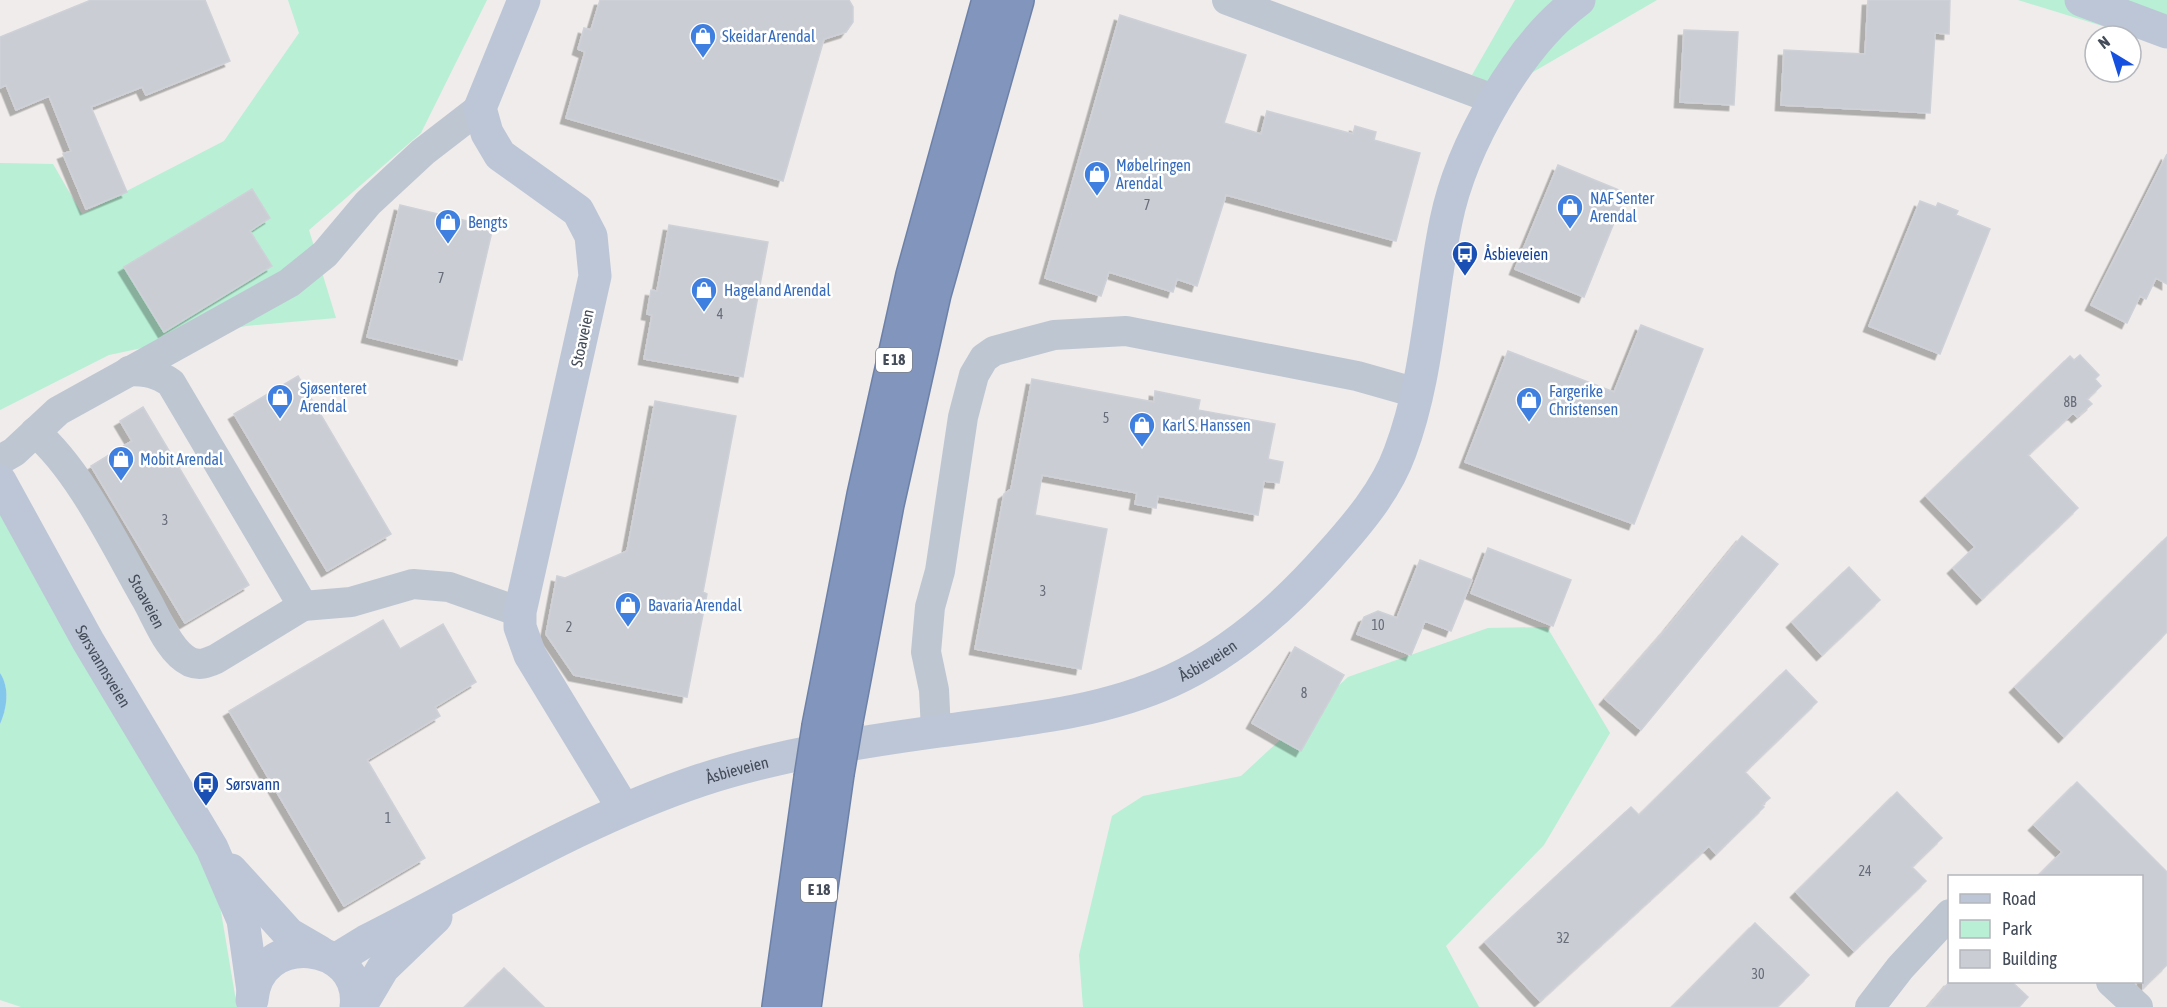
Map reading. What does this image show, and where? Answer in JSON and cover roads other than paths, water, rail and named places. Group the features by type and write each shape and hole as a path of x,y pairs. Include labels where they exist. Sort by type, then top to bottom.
{"highway":[{"name":"E 18","path":"779,1007 824,776 864,495 913,275 989,0"},
{"name":"E 18","path":"832,723 887,504 934,294 1017,0"},
{"name":"E 18","path":"804,1007 824,776"}],"street":[{"path":"0,460 14,452 58,411 203,333 289,283 325,254 368,203 423,152 480,108 524,0"},
{"path":"1227,0 1496,100"},
{"name":"Åsbieveien","path":"327,956 366,941 463,891 517,859 623,808 702,780 777,759 936,731 1056,717 1086,709 1168,682 1211,659 1252,630 1291,597 1366,512 1398,458 1418,393 1447,217 1467,159 1496,100 1528,49 1579,0"},
{"path":"2081,0 2167,32"},
{"name":"Stoaveien","path":"480,108 487,134 500,155 578,211 586,222 593,250 595,276 520,612 520,627 530,655 623,808"},
{"path":"936,731 934,690 927,652 930,607 940,571 963,417 974,375 984,358 994,351 1054,334 1126,331 1357,376 1418,393"},
{"path":"129,371 145,371 159,375 171,383 303,606"},
{"name":"Stoaveien","path":"35,432 61,459 101,520 169,639 189,661 201,665 216,659 303,606 351,602 413,584 449,587 520,612"},
{"name":"Sørsvannsveien","path":"0,481 87,640 212,848 243,920 252,999"},
{"name":"Sørsvannsveien","path":"212,848 289,934 327,956"},
{"name":"Åsbieveien","path":"358,1007 383,968 463,891"},
{"path":"1870,1007 1900,968 1948,916"},
{"path":"252,999 259,975 278,958 303,950 327,956 346,971 354,985 358,1007"},
{"path":"2113,983 2138,1007"}],"water":[{"path":"0,673 5,685 6,698 0,724"}],"place":[{"name":"Skeidar Arendal","path":"703,59"},
{"name":"Møbelringen Arendal","path":"1097,197"},
{"name":"NAF Senter Arendal","path":"1570,230"},
{"name":"Bengts","path":"448,245"},
{"name":"Åsbieveien","path":"1465,277"},
{"name":"Hageland Arendal","path":"704,313"},
{"name":"Sjøsenteret Arendal","path":"280,420"},
{"name":"Fargerike Christensen","path":"1529,423"},
{"name":"Karl S. Hanssen","path":"1142,448"},
{"name":"Mobit Arendal","path":"121,482"},
{"name":"Bavaria Arendal","path":"628,628"},
{"name":"Sørsvann","path":"206,807"}]}
